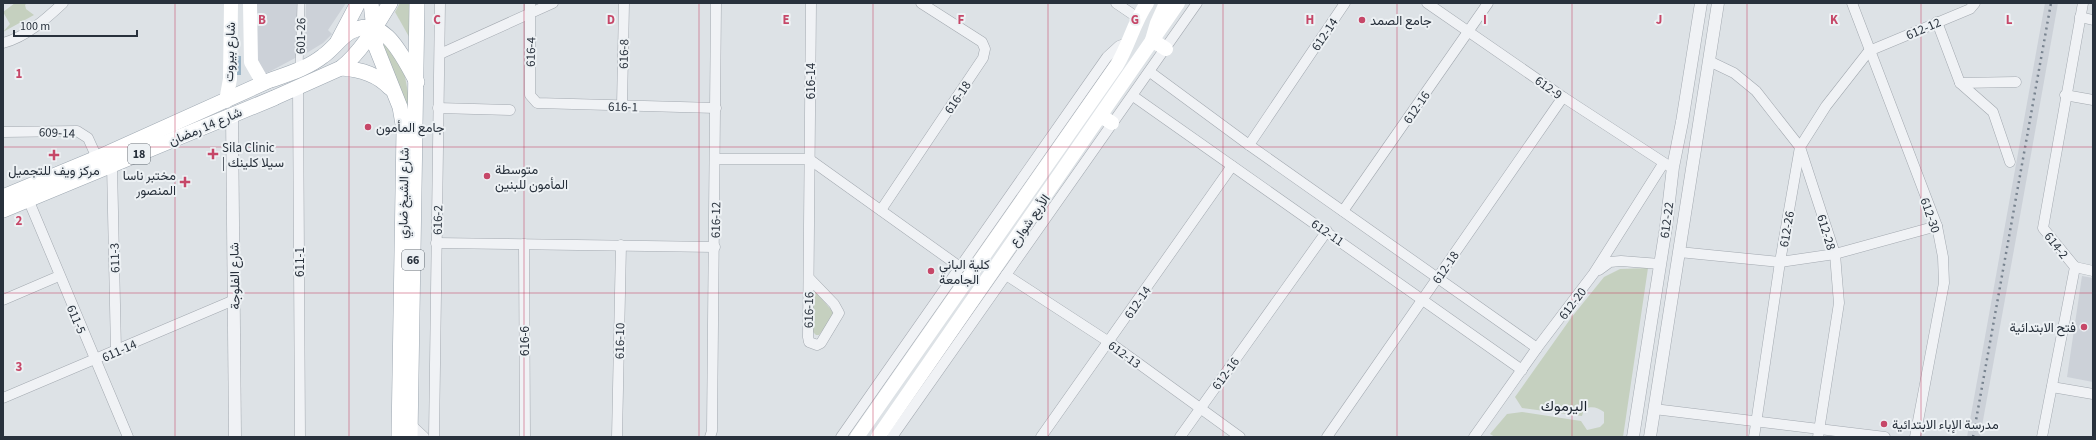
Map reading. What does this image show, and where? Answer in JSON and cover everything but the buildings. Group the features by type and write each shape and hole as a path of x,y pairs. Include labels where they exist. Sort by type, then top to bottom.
{"main road":[{"path":"338,42 342,31 358,3"},
{"name":"شارع الشيخ ضاري","path":"371,3 378,56 400,107 404,130 399,437"},
{"name":"شارع 14 رمضان","path":"3,210 341,68 356,54 390,3"},
{"name":"شارع الشيخ ضاري","path":"410,430 417,83 417,3"},
{"name":"الأربع شوارع","path":"857,437 1117,65 1129,42 1138,18 1147,3"},
{"path":"1166,3 1157,23 1152,40 1166,49"},
{"name":"الأربع شوارع","path":"878,437 1106,120 1152,40 1178,3"},
{"path":"230,8 239,21 247,20 250,10"},
{"name":"شارع بيروت","path":"226,101 230,79 230,8"},
{"name":"شارع بيروت","path":"250,10 251,62 267,82"},
{"name":"شارع 14 رمضان","path":"3,197 97,158 299,69 323,56 338,42 356,29 374,29"},
{"path":"374,29 386,34 394,42 417,83"},
{"path":"341,68 357,70 373,75 394,92"},
{"path":"927,336 942,346"}],"street":[{"path":"3,44 12,41 30,30 63,3"},
{"name":"601-26","path":"299,69 301,3"},
{"name":"616-2","path":"434,437 440,3"},
{"path":"440,54 530,8 553,3"},
{"name":"616-8","path":"622,106 624,3"},
{"name":"616-12","path":"710,437 712,432 716,159 716,3"},
{"name":"616-14","path":"809,159 811,3"},
{"name":"616-18","path":"881,210 983,58 985,49 982,42 921,3"},
{"path":"1116,3 1138,18"},
{"path":"892,437 1006,275 1106,120 1133,96 1197,3"},
{"name":"612-14","path":"1249,145 1345,3"},
{"name":"612-9","path":"1427,3 1668,166"},
{"name":"612-16","path":"1343,211 1488,3"},
{"name":"612-22","path":"1633,437 1660,264 1668,166 1682,122 1701,3"},
{"name":"612-22","path":"1650,437 1718,3"},
{"name":"612-30","path":"1852,3 1869,51 1937,226 1944,257 1944,284 1915,437"},
{"name":"612-12","path":"1869,51 1970,9 1975,3"},
{"name":"614-2","path":"2042,437 2074,267 2043,228 2065,95 2083,3"},
{"name":"616-4","path":"530,8 529,88 532,100"},
{"path":"2080,18 2093,20"},
{"path":"1937,22 1960,82 1993,112 2010,162"},
{"path":"841,437 1107,57 1119,46 1129,42"},
{"path":"1709,61 1734,73 1756,91 1800,147 1826,106 1869,51"},
{"name":"612-11","path":"1150,72 1249,145 1537,348"},
{"path":"1960,82 2016,82"},
{"name":"611-1","path":"298,87 300,437"},
{"path":"2065,95 2093,100"},
{"name":"612-11","path":"1133,96 1327,231 1522,370"},
{"name":"612-18","path":"1327,437 1563,96"},
{"name":"616-1","path":"532,100 542,105 716,108"},
{"path":"438,108 510,110"},
{"name":"شارع الفلوجة","path":"232,115 235,437"},
{"path":"1682,122 1699,124"},
{"name":"609-14","path":"3,132 77,131 88,138 97,158"},
{"name":"612-28","path":"1800,147 1835,254 1838,303 1819,433"},
{"name":"612-26","path":"1754,437 1780,262 1800,147"},
{"path":"716,159 809,159 960,267"},
{"name":"616-16","path":"809,159 808,337 809,342 817,345 822,343 839,313 834,304 809,278"},
{"name":"611-3","path":"112,165 116,351"},
{"name":"612-14","path":"1041,437 1232,166"},
{"name":"612-20","path":"1474,437 1537,348 1594,273 1668,166"},
{"name":"611-5","path":"28,200 94,361 128,437"},
{"path":"1679,252 1780,262 1835,254 1937,226"},
{"name":"612-16","path":"1180,437 1327,231"},
{"path":"436,243 714,247"},
{"name":"616-6","path":"524,244 525,437"},
{"name":"616-10","path":"617,437 621,246"},
{"path":"1594,273 1610,262 1621,261 1660,264"},
{"path":"2074,267 2093,270"},
{"name":"612-13","path":"1006,275 1109,342 1240,437"},
{"path":"3,300 59,276"},
{"name":"611-14","path":"3,398 94,361 234,300"},
{"path":"2052,387 2093,394"},
{"path":"1654,409 1756,422 1819,433 1885,437"},
{"path":"410,430 424,437"}],"shaded area":[{"path":"254,3 297,3 297,57 267,73 262,72 252,50"},
{"path":"306,3 346,3 328,30 332,34 323,43 305,54"},
{"path":"2045,3 2058,3 2015,244 1980,437 1967,437"},
{"name":"فتح الابتدائية","path":"2082,276 2093,278 2093,382 2067,377"}],"green space":[{"path":"15,3 27,3 25,5 26,9 34,15 3,32 10,24 3,12"},
{"path":"400,3 412,3 412,42 395,12"},
{"path":"381,43 386,45 404,71 410,104 410,123"},
{"path":"1648,268 1623,437 1495,437 1490,434 1507,414 1522,412 1581,421 1587,430 1600,427 1604,423 1604,412 1597,408 1592,407 1584,409 1582,416 1522,408 1515,397 1571,318 1604,277 1620,269"},
{"path":"815,291 833,312 832,318 819,335 816,335 813,332 813,292"}],"water":[{"path":"236,56 241,56 241,75 236,75"}],"railway":[{"path":"1973,437 2051,3"}],"place":[{"name":"جامع الصمد","path":"1362,20"},
{"name":"جامع المأمون","path":"368,127"},
{"name":"Sila Clinic | سيلا كلينك","path":"213,154"},
{"name":"مركز ويف للتجميل","path":"54,155"},
{"name":"متوسطة المأمون للبنين","path":"487,176"},
{"name":"مختبر ناسا المنصور","path":"185,182"},
{"name":"كلية الباني الجامعة","path":"931,271"},
{"name":"فتح الابتدائية","path":"2084,327"},
{"name":"مدرسة الإباء الابتدائية","path":"1884,424"}],"district":[{"name":"اليرموك","path":"1564,406"}]}
